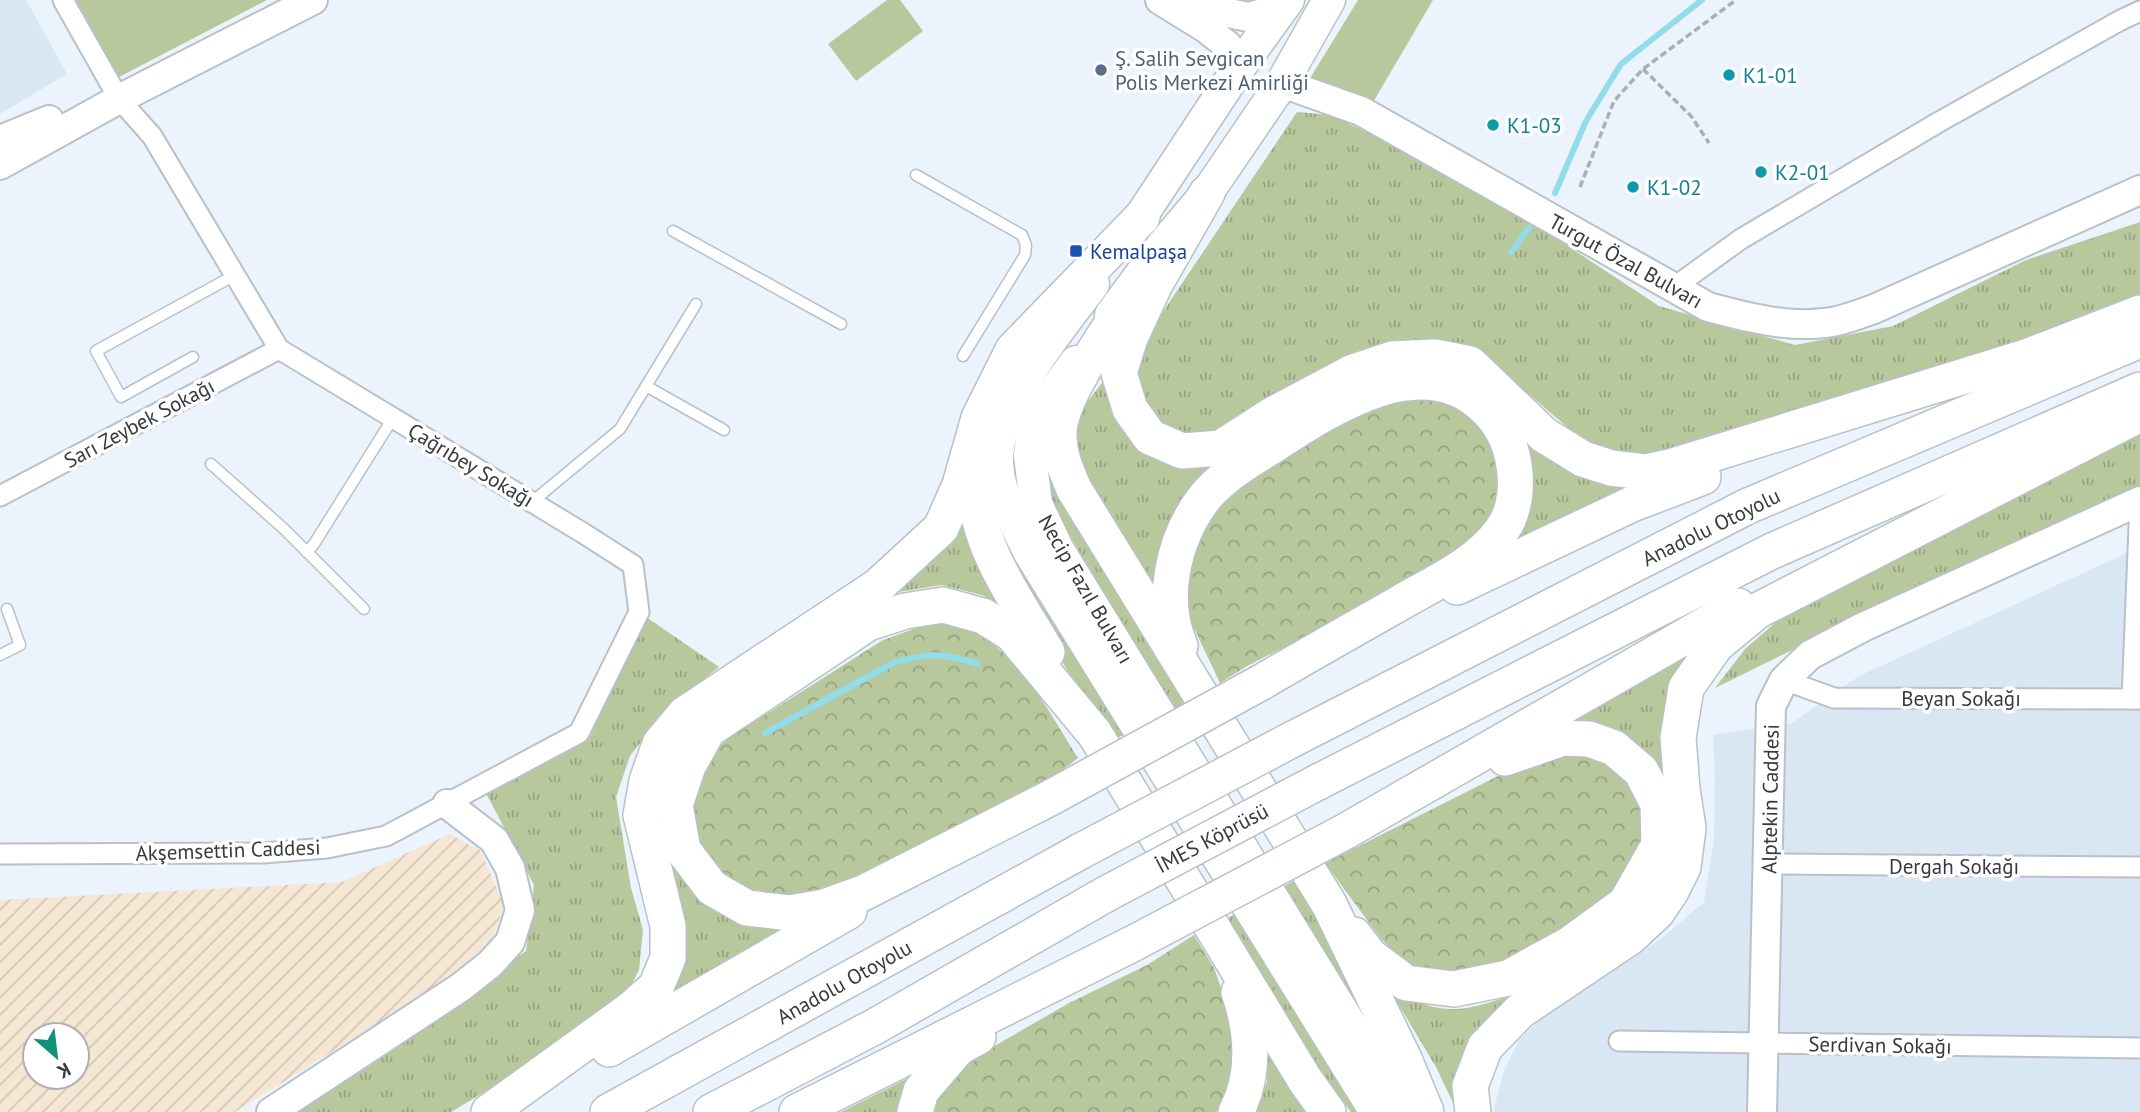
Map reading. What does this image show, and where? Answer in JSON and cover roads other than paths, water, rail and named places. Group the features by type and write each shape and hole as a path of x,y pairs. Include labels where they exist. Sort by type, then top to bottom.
{"highway":[{"path":"1207,193 1155,284 1130,338 1119,373 1130,409 1150,437 1182,451 1221,448 1319,388 1353,372 1392,359 1435,357 1470,364 1544,435 1583,459 1611,468 1645,472 2026,358 2140,313"},
{"path":"489,1112 630,1010 656,987 668,958 668,926 641,815 646,780 660,744 684,714 877,586 941,528 960,485 979,418 1013,350 1142,217"},
{"path":"1163,245 1069,398 1059,430 1061,460 1074,489 1329,904 1404,1059 1426,1112"},
{"name":"Anadolu Otoyolu","path":"608,1112 1081,851 1748,506 2140,340"},
{"path":"1013,350 981,425 974,490 980,526 999,571 1095,734 1304,1080 1328,1112"},
{"path":"1260,683 1632,504 1968,376"},
{"path":"503,1112 710,990 1468,564 1502,530 1514,500 1516,471 1510,445 1497,418 1470,394 1441,382 1398,384 1347,400 1235,469 1203,498 1183,531 1170,592 1173,629 1204,700"},
{"name":"İMES Köprüsü","path":"711,1112 874,1027 1106,894 1318,782 1772,551 2140,390"},
{"path":"797,1112 1134,943 1346,831 1742,603 1970,487 2140,412"},
{"path":"1473,1112 1470,1086 1485,1047 1520,1010 1630,937 1657,912 1671,891 1683,867 1688,828 1678,738 1686,688 1716,645 1756,611 2140,412"},
{"path":"1050,798 863,893 824,907 790,913 747,908 712,888 684,850 675,805 688,766 708,730 868,623 905,611 943,605 983,616 1012,634 1095,734"},
{"path":"1329,904 1370,956 1406,983 1454,989 1508,978 1570,944 1626,903 1659,845 1658,804 1641,771 1614,748 1589,739 1563,738 1488,763 1346,831"},
{"path":"1222,942 1250,1034 1244,1097 1236,1112"},
{"path":"915,1112 921,1091 957,1048 1134,943"}],"main road":[{"path":"0,165 119,99 313,0"},
{"path":"1160,0 1207,29 1228,46 1238,69"},
{"path":"1190,0 1205,8 1248,16 1285,4"},
{"name":"Necip Fazıl Bulvarı","path":"1329,0 1282,83 1207,193 1163,245 1045,403 1032,429 1030,455 1036,504 1058,550 1404,1112"},
{"name":"Necip Fazıl Bulvarı","path":"1285,4 1238,69 1142,217 1025,377 1001,431 997,462 1005,501 1030,552 1376,1112"},
{"name":"Turgut Özal Bulvarı","path":"1282,83 1361,111 1708,307 1752,319 1795,324 1836,321 1874,309 2140,190"},
{"path":"0,140 55,118 119,99"},
{"name":"Alptekin Caddesi","path":"1762,1112 1771,706 1784,680 1810,654 1863,627 2140,501"},
{"path":"271,1112 461,987 490,964 510,942 520,910 510,868 494,840 447,804"}],"street":[{"name":"Çağrıbey Sokağı","path":"63,0 119,99 152,136 279,349 632,565 639,612 579,733 447,804"},
{"path":"1673,288 1741,239 1939,122 2140,11"},
{"name":"Sarı Zeybek Sokağı","path":"0,496 279,349"},
{"path":"2136,699 2140,501"},
{"name":"Beyan Sokağı","path":"1784,680 1834,698 2136,699"},
{"name":"Akşemsettin Caddesi","path":"0,854 262,853 327,848 386,836 447,804"},
{"name":"Dergah Sokağı","path":"1769,864 2140,867"},
{"name":"Serdivan Sokağı","path":"1619,1041 2140,1048"}],"lane":[{"path":"916,175 1022,235 1026,245 1025,255 963,356"},
{"path":"673,231 841,324"},
{"path":"193,357 121,397 96,351 235,275"},
{"path":"532,502 620,429 696,304"},
{"path":"646,386 724,430"},
{"path":"307,552 393,418"},
{"path":"211,464 307,552 364,609"},
{"path":"0,655 20,645 7,609"}],"waterway":[{"path":"1555,193 1586,121 1621,64 1702,0"},
{"path":"1511,252 1535,220"},
{"path":"765,733 893,663 936,655 978,664"}],"place":[{"name":"Ş. Salih Sevgican Polis Merkezi Amirliği","path":"1101,70"},
{"name":"K1-01","path":"1729,75"},
{"name":"K1-03","path":"1493,125"},
{"name":"K2-01","path":"1761,172"},
{"name":"K1-02","path":"1633,187"},
{"name":"Kemalpaşa","path":"1076,251"}]}
